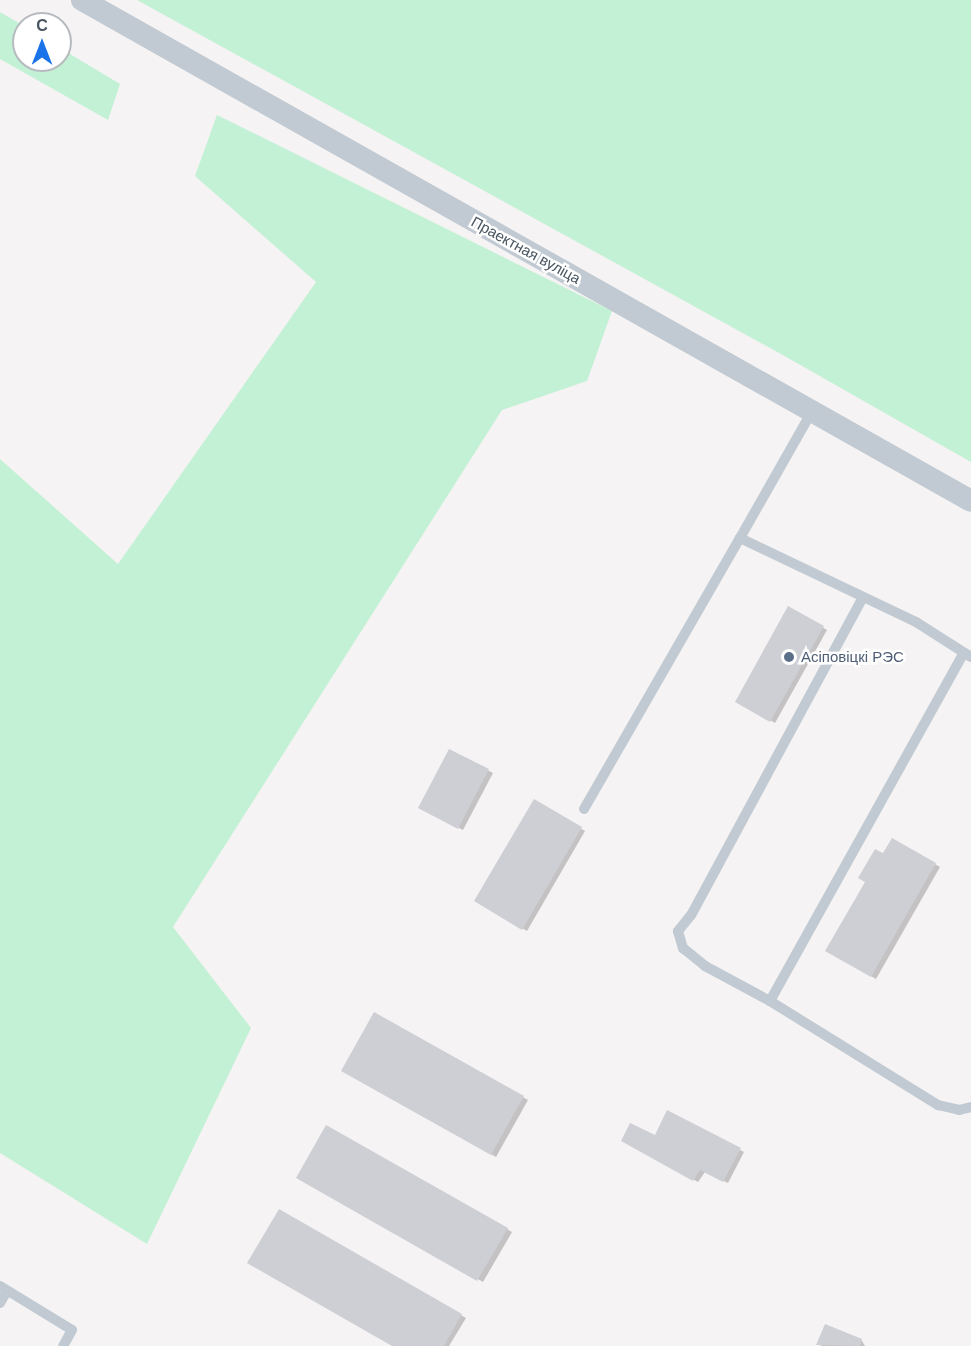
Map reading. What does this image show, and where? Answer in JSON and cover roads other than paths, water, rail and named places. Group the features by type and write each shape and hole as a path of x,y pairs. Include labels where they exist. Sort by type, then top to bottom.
{"street":[{"name":"Праектная вуліца","path":"82,0 971,501"}],"lane":[{"path":"584,809 812,411"},
{"path":"740,537 862,599 916,622 967,655 770,1001"},
{"path":"862,599 691,915 678,932 683,948 705,966 770,1001 938,1105 959,1110 971,1107"},
{"path":"0,1303 3,1288 72,1330 63,1346"}],"place":[{"name":"Асіповіцкі РЭС","path":"789,657"}]}
